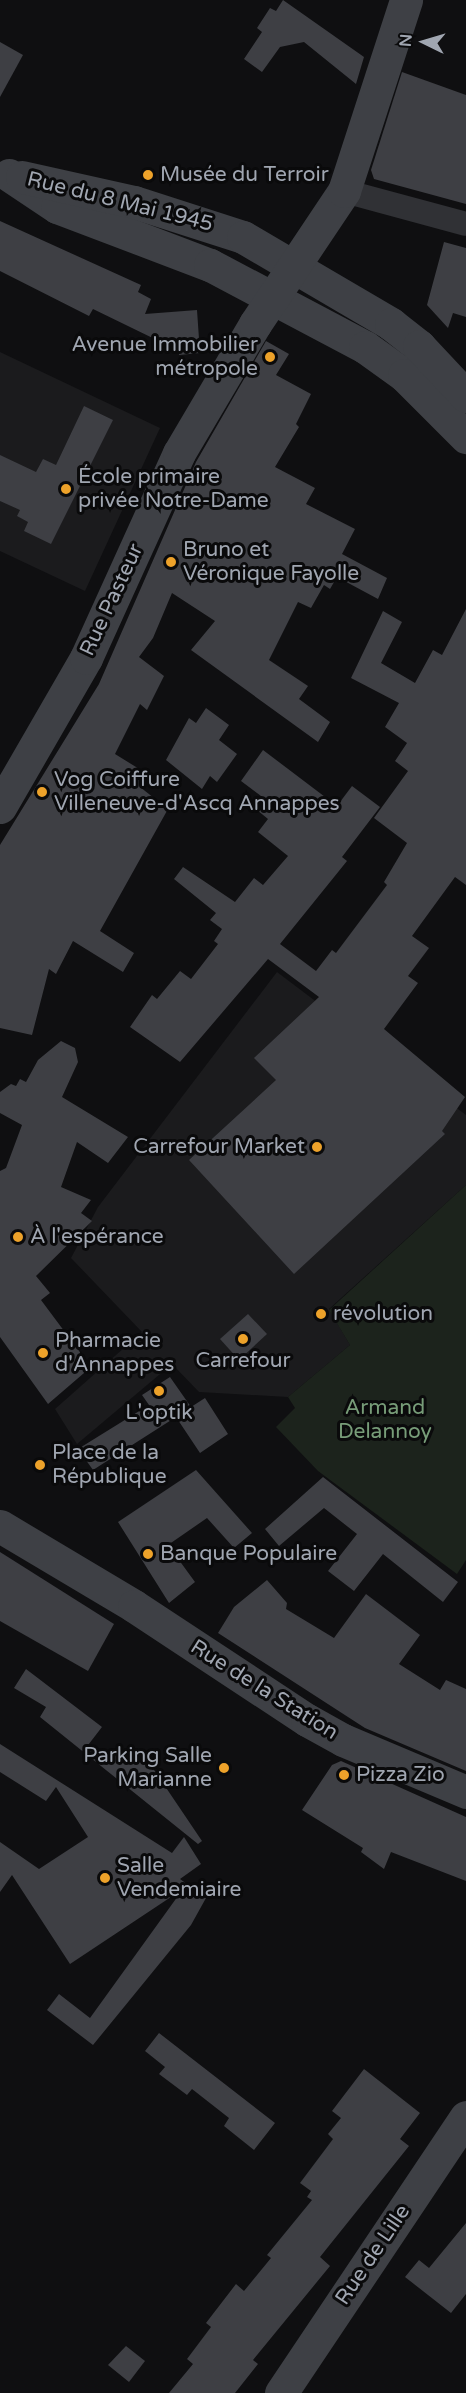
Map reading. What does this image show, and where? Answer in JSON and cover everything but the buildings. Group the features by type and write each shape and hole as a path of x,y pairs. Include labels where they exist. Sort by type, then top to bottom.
{"street":[{"name":"Rue Pasteur","path":"0,807 86,658 179,453 272,297 344,191 406,0"},
{"name":"Rue du 8 Mai 1945","path":"4,173 107,194 214,225 294,265 407,336 466,396"},
{"name":"Rue du 8 Mai 1945","path":"4,173 57,207 180,252 272,297 392,364 466,437"},
{"path":"344,191 466,224"},
{"name":"Rue de la Station","path":"0,1526 164,1626 307,1720 343,1740 466,1792"},
{"name":"Rue de Lille","path":"281,2393 466,2117"}],"shaded area":[{"name":"École primaire privée Notre-Dame","path":"0,352 160,428 85,591 0,551"},
{"path":"277,972 466,1115 466,1185 329,1309 350,1345 288,1397 199,1392 172,1364 77,1444 55,1409 142,1332 71,1258 98,1207"}],"green space":[{"name":"Armand Delannoy","path":"466,1185 466,1560 457,1574 318,1471 276,1427 295,1408 288,1397 350,1345 329,1310"}],"place":[{"name":"Musée du Terroir","path":"148,175"},
{"name":"Avenue Immobilier métropole","path":"270,357"},
{"name":"École primaire privée Notre-Dame","path":"66,489"},
{"name":"Bruno et Véronique Fayolle","path":"171,562"},
{"name":"Vog Coiffure Villeneuve-d'Ascq Annappes","path":"42,792"},
{"name":"Carrefour Market","path":"317,1147"},
{"name":"À l'espérance","path":"18,1237"},
{"name":"révolution","path":"321,1314"},
{"name":"Carrefour","path":"243,1339"},
{"name":"Pharmacie d'Annappes","path":"43,1353"},
{"name":"L'optik","path":"159,1391"},
{"name":"Place de la République","path":"40,1465"},
{"name":"Banque Populaire","path":"148,1554"},
{"name":"Parking Salle Marianne","path":"224,1768"},
{"name":"Pizza Zio","path":"344,1775"},
{"name":"Salle Vendemiaire","path":"105,1878"}]}
